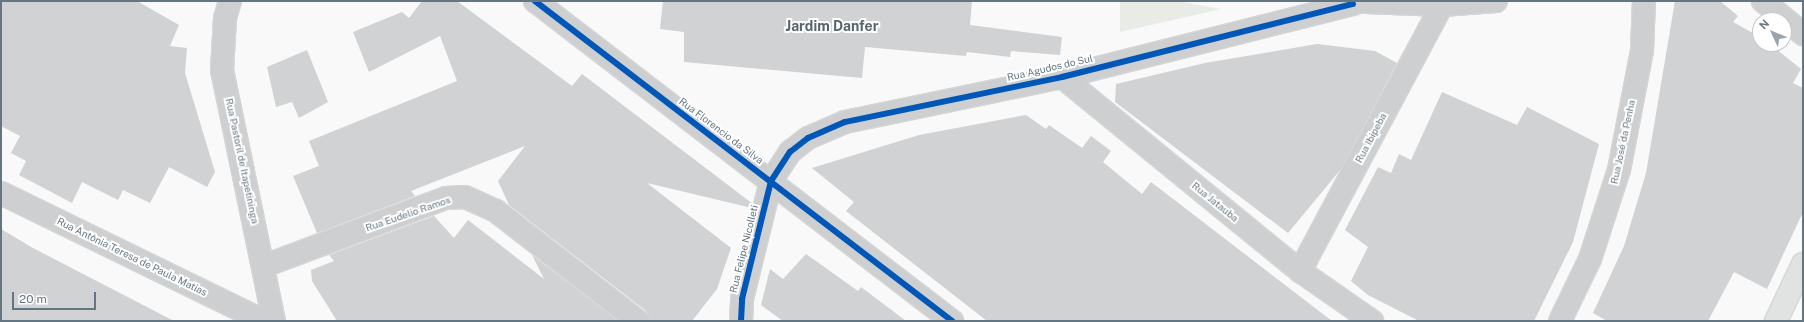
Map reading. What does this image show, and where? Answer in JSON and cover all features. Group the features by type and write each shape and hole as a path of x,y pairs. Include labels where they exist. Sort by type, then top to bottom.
{"main road":[{"path":"1776,321 1803,264"}],"street":[{"name":"Rua Pastoril de Itapetininga","path":"230,1 225,18 222,70 264,266 274,321"},
{"name":"Rua Florencio da Silva","path":"535,1 952,321"},
{"path":"1346,3 1442,5 1493,1"},
{"name":"Rua José da Penha","path":"1560,321 1590,259 1619,170 1642,50 1644,1"},
{"path":"1763,1 1803,34"},
{"name":"Rua Agudos do Sul","path":"771,181 790,152 808,138 845,122 1062,76 1346,3"},
{"name":"Rua Ibipeba","path":"1300,271 1442,5"},
{"name":"Rua Jatauba","path":"1062,76 1300,271 1372,321"},
{"name":"Rua Felipe Nicolleti","path":"741,321 742,299 771,181"},
{"name":"Rua Antônia Teresa de Paula Matias","path":"1,193 263,321"},
{"name":"Rua Eudelio Ramos","path":"264,266 446,198 465,196 496,211 638,321"}],"shaded area":[{"path":"1120,1 1177,1 1221,9 1120,32"}],"building":[{"path":"1,1 137,1 179,25 170,46 187,48 185,73 215,172 207,187 169,167 150,203 123,190 118,200 82,182 72,203 19,175 26,161 11,153 20,136 1,126"},
{"path":"422,1 457,1 572,86 582,74 753,204 752,208 647,183 731,248 717,289 692,321 650,321 646,311 509,205 498,181 525,146 411,191 415,196 317,233 293,176 319,166 309,141 457,81 440,36 369,72 353,32 402,12 409,18"},
{"path":"663,1 972,1 970,25 1062,37 1060,55 1011,51 1010,57 967,52 966,56 865,47 862,78 684,62 684,32 660,29"},
{"path":"1675,1 1720,1 1738,16 1733,22 1752,33 1752,52 1780,52 1801,69 1793,83 1803,88 1803,212 1767,289 1734,272 1708,321 1607,321 1593,313 1624,246 1646,173"},
{"path":"1317,44 1375,51 1397,63 1341,169 1288,233 1115,102 1116,84 1205,63"},
{"path":"307,50 328,102 299,118 292,102 276,107 267,67"},
{"path":"1442,92 1517,125 1527,107 1599,144 1573,242 1534,321 1419,321 1368,295 1351,281 1368,247 1345,230 1378,167 1391,173 1399,154 1411,160"},
{"path":"1026,115 1046,129 1049,125 1082,148 1091,136 1111,151 1103,162 1142,194 1151,182 1332,321 987,321 846,211 854,202 812,168 919,135"},
{"path":"434,216 454,238 468,220 544,279 532,255 618,321 337,321 312,281 311,270 334,261 329,255"},
{"path":"1,229 33,248 174,321 1,321"},
{"path":"806,254 858,291 861,287 906,321 783,321 761,305 770,269 783,279"}],"cycle path":[{"path":"535,1 952,321"},
{"path":"741,321 742,299 771,181 790,152 808,138 845,122 1062,77 1353,4"}],"district":[{"name":"Jardim Danfer","path":"832,26"}]}
